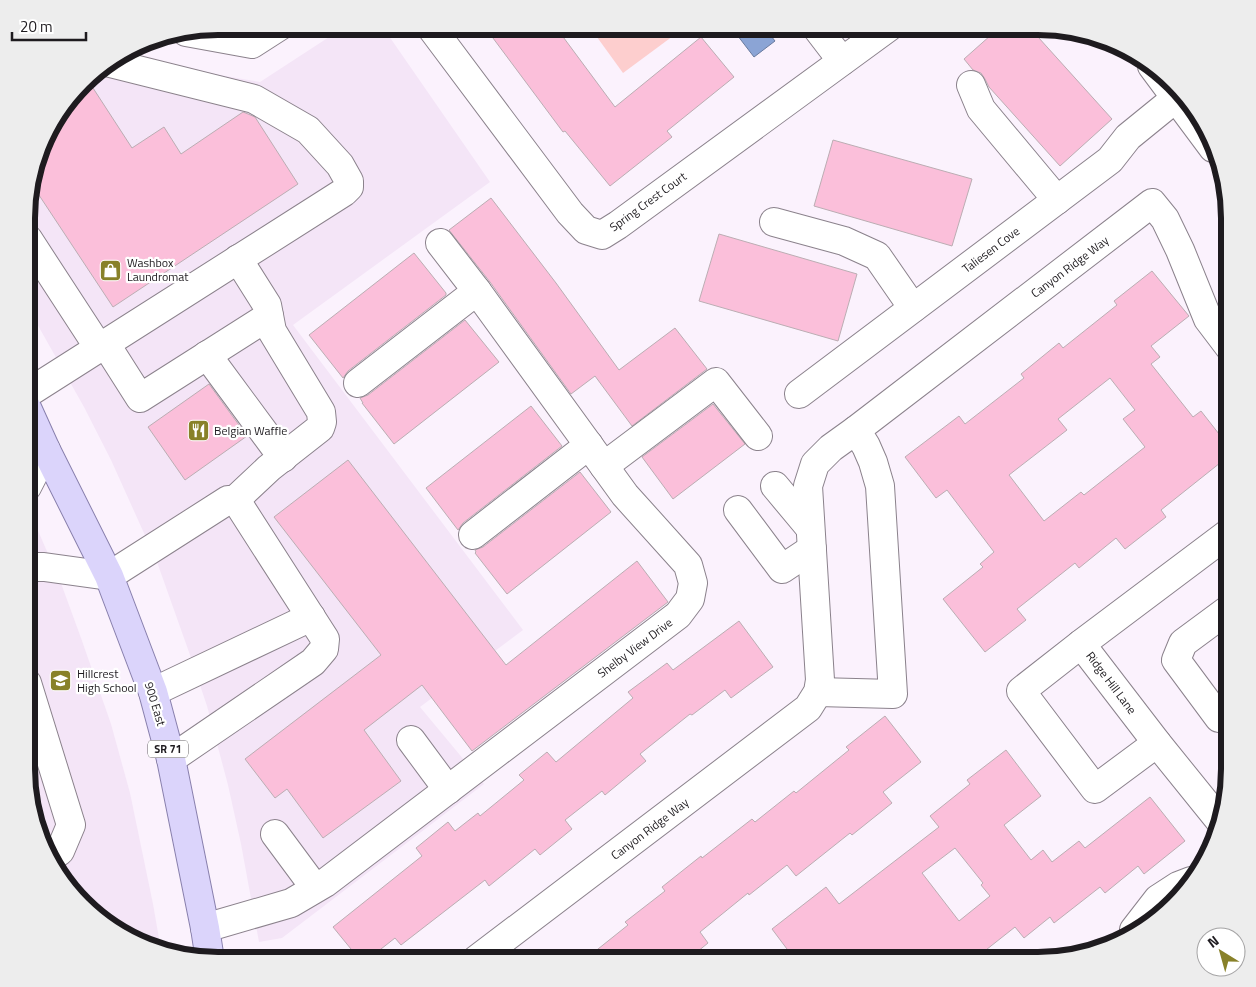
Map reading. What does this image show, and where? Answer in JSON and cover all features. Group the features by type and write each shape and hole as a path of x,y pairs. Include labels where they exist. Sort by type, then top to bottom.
{"main road":[{"name":"900 East","path":"35,424 109,576 153,692 171,759 209,952"}],"street":[{"path":"204,35 252,44 266,35"},
{"name":"Spring Crest Court","path":"437,35 570,213 586,230 602,235 878,35"},
{"path":"823,35 842,61"},
{"path":"35,389 350,187 350,180 340,165 308,130 254,99 118,65"},
{"path":"971,85 981,109 1057,200"},
{"name":"Taliesen Cove","path":"799,394 1110,160 1128,137 1176,98"},
{"name":"Canyon Ridge Way","path":"487,952 808,708 818,692 820,680 808,486 815,464 831,448 1152,203 1165,219 1180,250 1208,319 1221,336"},
{"path":"774,222 844,242 877,256 913,308"},
{"name":"Shelby View Drive","path":"205,928 291,902 325,883 678,615 690,599 693,583 688,565 625,495 478,291 440,243"},
{"path":"35,249 140,398 269,316"},
{"path":"35,567 109,576 228,500 235,500 269,468 320,428 322,422 321,412 272,331 267,305 238,259"},
{"path":"358,383 478,291"},
{"path":"207,355 283,458"},
{"path":"473,535 597,455 716,382 758,436"},
{"path":"818,692 894,694 880,486 874,462 856,430"},
{"path":"35,471 46,450"},
{"path":"738,510 782,569 811,538 776,486"},
{"path":"171,759 313,662 324,650 325,639 235,500"},
{"name":"Ridge Hill Lane","path":"1215,815 1081,644 1221,539"},
{"path":"1219,718 1176,660 1183,643 1221,616"},
{"path":"153,692 311,617"},
{"path":"1081,644 1020,691 1095,789 1157,743"},
{"path":"35,709 71,825 60,851 56,854"},
{"path":"411,740 448,790"},
{"path":"274,834 316,888"},
{"path":"1143,918 1158,899 1178,886"}],"shaded area":[{"path":"332,35 388,35 490,182 293,325 523,630 420,707 484,784 282,938 259,942 228,785 207,706 157,562 111,460 84,407 35,320 35,206 45,159 54,137 66,117 81,97 97,81 128,60 260,82"},
{"path":"596,35 672,35 673,36 623,73"},
{"name":"Hillcrest High School","path":"35,526 62,586 111,724 130,793 160,942 137,933 117,921 97,906 81,890 54,850 41,816 35,781"}],"water":[{"path":"737,35 770,35 775,41 754,57"}],"building":[{"path":"491,35 562,35 615,107 701,37 734,77 667,131 672,137 610,186 565,131 563,132"},
{"path":"991,35 1036,35 1112,119 1060,166 989,87 981,73 973,70 964,59"},
{"path":"93,88 132,148 164,127 181,154 243,112 255,117 298,184 113,307 37,192 41,171 54,137 73,107 85,93"},
{"path":"833,140 972,179 952,246 814,206"},
{"path":"491,198 619,370 675,328 707,369 632,426 595,376 571,394 490,282 449,230"},
{"path":"719,234 857,274 838,341 699,301"},
{"path":"414,253 446,295 348,371 343,378 309,335"},
{"path":"1152,271 1189,316 1151,346 1160,357 1151,364 1193,417 1201,411 1221,437 1221,462 1161,510 1166,517 1125,549 1116,538 1079,568 1075,563 1017,609 1026,620 985,652 943,599 983,567 980,564 994,552 947,490 936,498 905,457 959,416 965,424 1024,378 1021,374 1059,343 1063,348 1117,305 1114,301","holes":["1110,378 1135,410 1123,419 1145,447 1084,495 1081,492 1044,521 1009,475 1067,430 1058,419"]},
{"path":"465,320 499,362 394,444 360,398 368,395"},
{"name":"Belgian Waffle","path":"209,384 247,436 185,480 148,427"},
{"path":"713,404 745,444 673,499 642,457"},
{"path":"531,406 562,446 463,523 458,530 426,488"},
{"path":"348,460 506,665 637,561 668,602 472,751 422,685 364,730 401,781 323,838 287,789 275,798 245,759 381,655 274,517"},
{"path":"580,472 611,512 507,594 475,553 475,550 483,547"},
{"path":"739,621 773,667 731,698 725,690 692,715 690,714 640,754 646,761 605,795 602,791 565,820 572,829 540,855 535,849 489,886 485,880 401,945 395,938 377,952 353,952 333,927 422,856 416,848 448,822 455,831 478,813 480,816 524,780 519,775 547,752 556,762 633,698 628,692 667,663 673,670"},
{"path":"885,716 921,762 883,792 892,803 852,835 850,833 796,876 787,865 749,895 748,893 700,932 708,943 697,952 594,952 628,925 625,922 665,891 662,887 752,819 755,822 794,791 796,793 849,750 846,747"},
{"path":"1006,750 1041,796 1004,825 1031,860 1043,850 1052,862 1079,841 1085,848 1150,797 1185,841 1144,874 1138,866 1105,893 1100,887 1054,923 1050,917 1024,938 1015,927 983,952 789,952 772,929 826,887 839,904 939,827 930,816 970,784 967,780","holes":["955,848 983,883 981,885 990,896 959,921 922,873"]}],"place":[{"name":"Washbox Laundromat","path":"111,270"},
{"name":"Belgian Waffle","path":"198,431"},
{"name":"Hillcrest High School","path":"61,681"}]}
